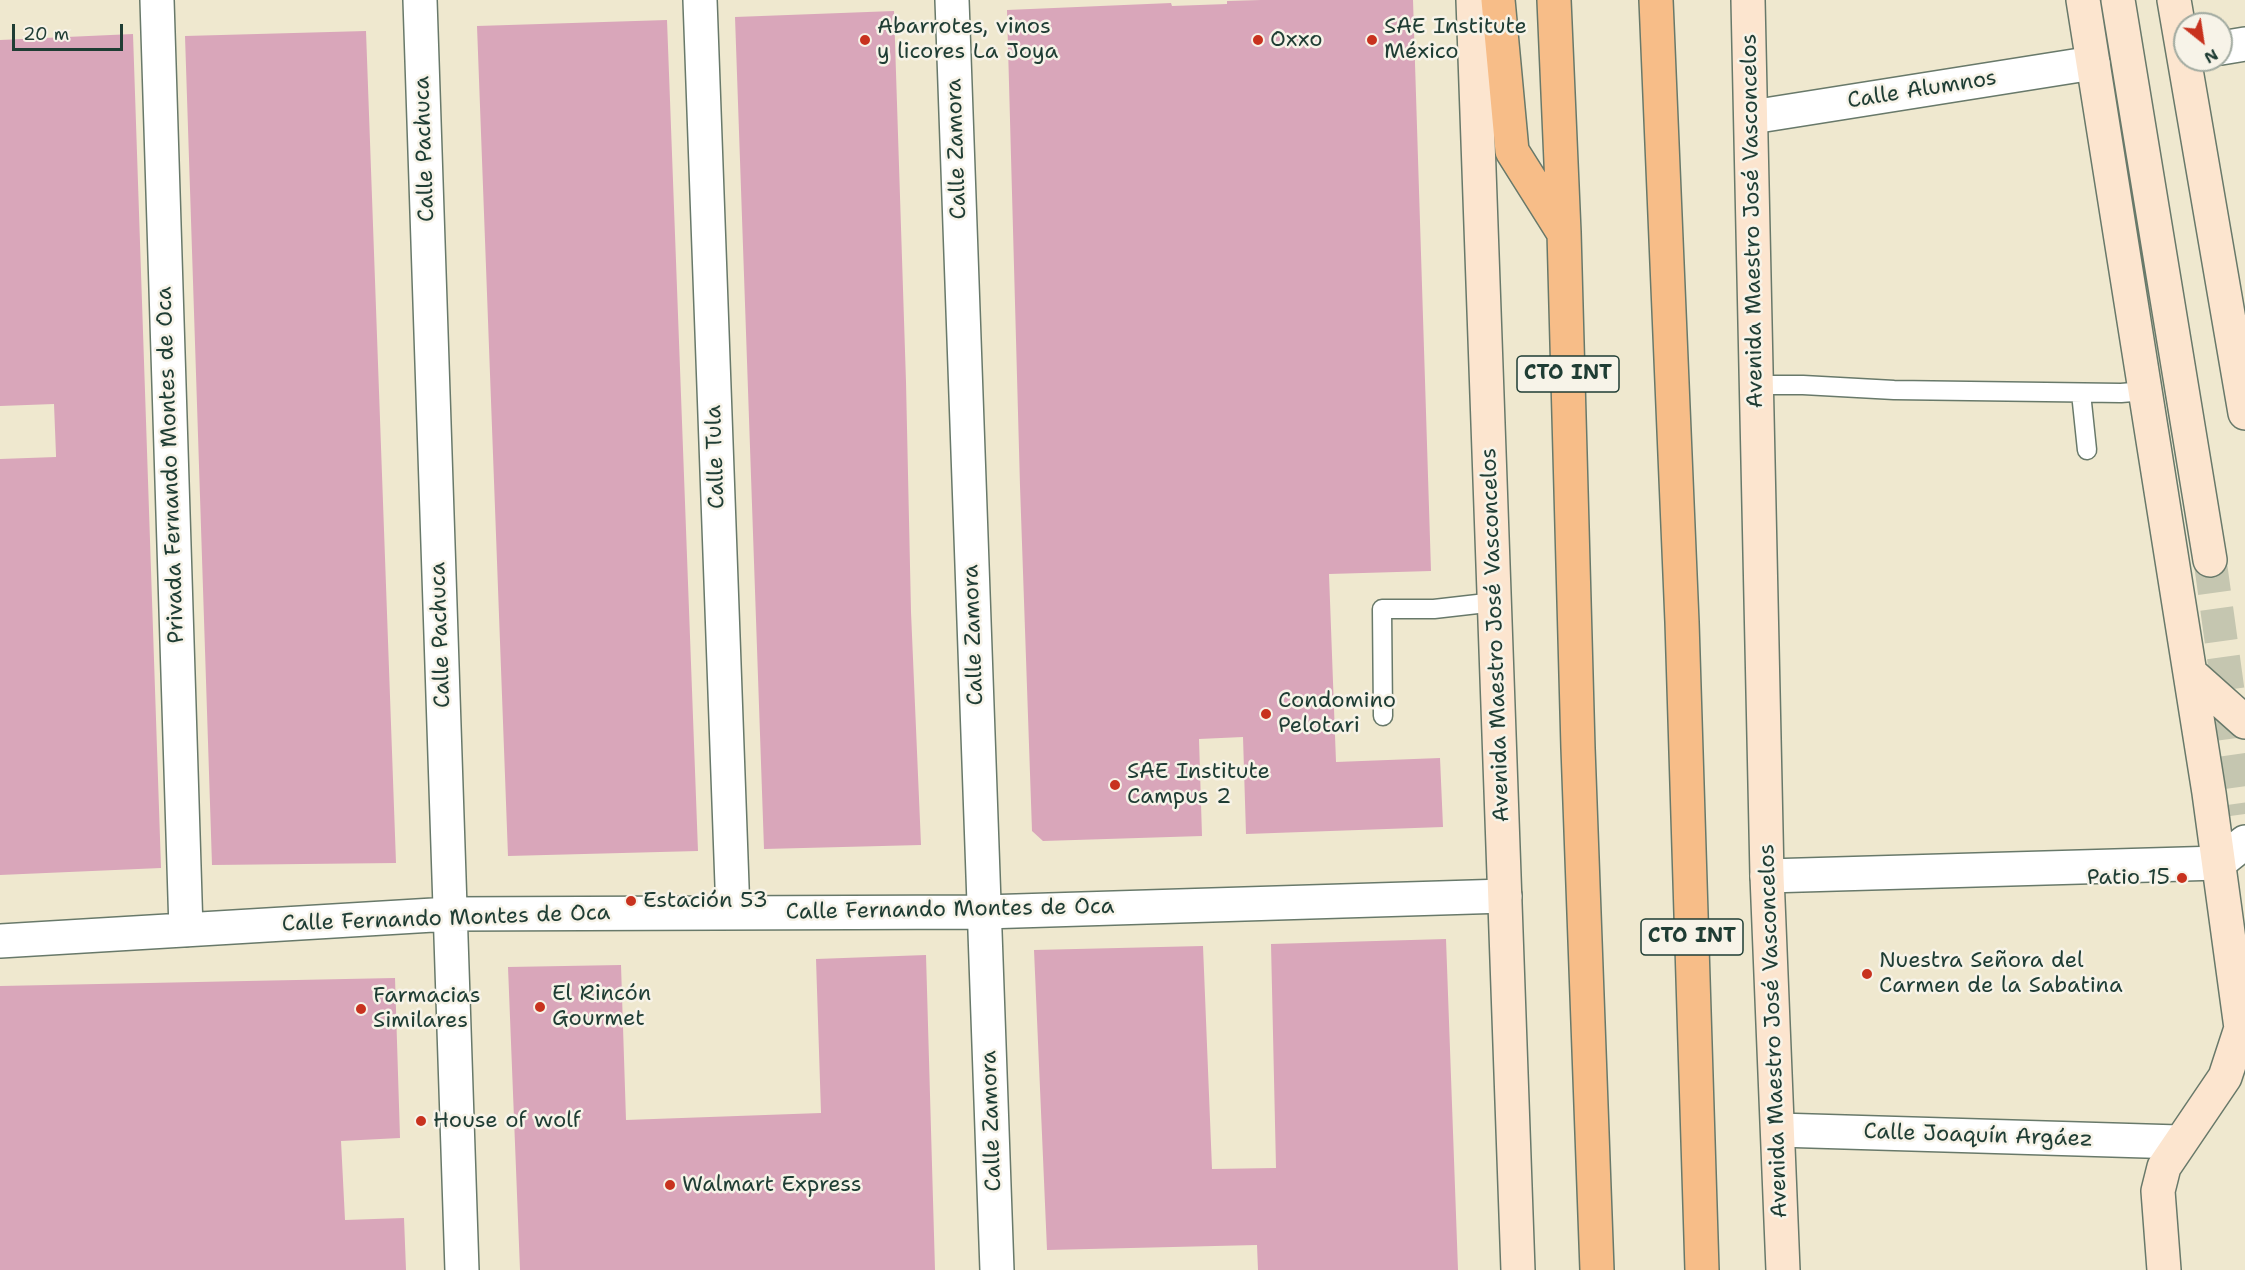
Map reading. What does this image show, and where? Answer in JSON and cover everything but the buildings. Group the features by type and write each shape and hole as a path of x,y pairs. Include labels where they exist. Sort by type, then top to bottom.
{"highway":[{"path":"1498,0 1512,151 1564,232"},
{"name":"CTO INT","path":"1554,0 1564,232 1578,748 1597,1264"},
{"name":"CTO INT","path":"1656,0 1682,622 1702,1261"}],"main road":[{"name":"Avenida Maestro José Vasconcelos","path":"1473,0 1518,1270"},
{"name":"Avenida Maestro José Vasconcelos","path":"1749,0 1767,876 1783,1270"},
{"path":"2083,0 2190,673 2241,1028 2225,1077 2164,1167 2158,1191 2164,1270"},
{"path":"2118,0 2210,560"},
{"path":"2187,72 2239,337 2245,413"},
{"path":"2190,673 2245,722"}],"street":[{"name":"Privada Fernando Montes de Oca","path":"157,0 186,930"},
{"name":"Calle Pachuca","path":"420,0 462,1270"},
{"name":"Calle Tula","path":"700,0 733,913"},
{"name":"Calle Zamora","path":"952,0 997,1270"},
{"name":"Calle Alumnos","path":"1752,117 2093,63"},
{"path":"1767,876 2219,863 2245,842"},
{"name":"Calle Fernando Montes de Oca","path":"0,941 450,914 984,912 1505,896"},
{"name":"Calle Joaquín Argáez","path":"1778,1130 2179,1142"}],"lane":[{"path":"1756,385 1894,390 2145,392"},
{"path":"2081,393 2087,450"},
{"path":"1383,716 1382,609 1434,609 1494,602"}],"tunnel":[{"path":"2210,560 2245,814"}],"place":[{"name":"Abarrotes, vinos y licores La Joya","path":"865,40"},
{"name":"Oxxo","path":"1258,40"},
{"name":"SAE Institute México","path":"1372,40"},
{"name":"Condomino Pelotari","path":"1266,714"},
{"name":"SAE Institute Campus 2","path":"1115,785"},
{"name":"Patio 15","path":"2182,878"},
{"name":"Estación 53","path":"631,901"},
{"name":"Nuestra Señora del Carmen de la Sabatina","path":"1867,974"},
{"name":"El Rincón Gourmet","path":"540,1007"},
{"name":"Farmacias Similares","path":"361,1009"},
{"name":"House of wolf","path":"421,1121"},
{"name":"Walmart Express","path":"670,1185"}]}
